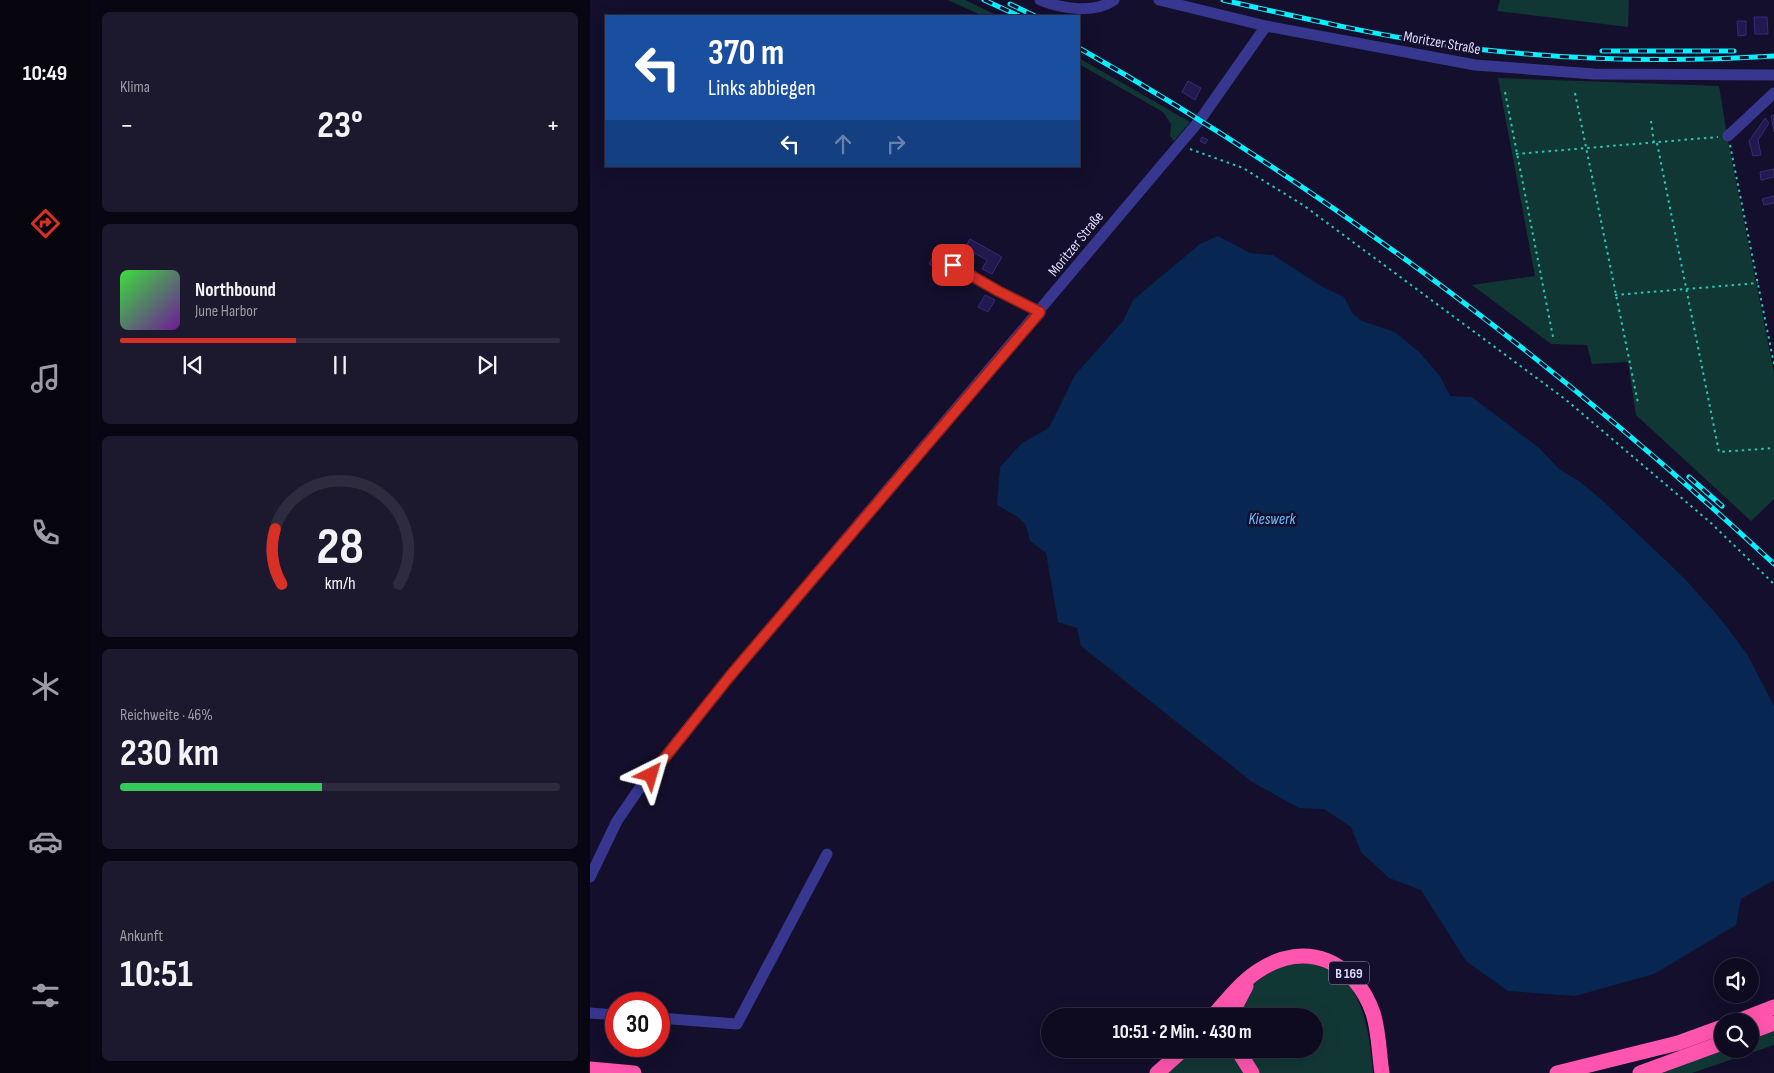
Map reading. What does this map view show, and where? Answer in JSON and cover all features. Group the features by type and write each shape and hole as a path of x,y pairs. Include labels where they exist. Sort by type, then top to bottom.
{"highway":[{"name":"B 169","path":"1220,1008 1238,986 1278,959 1304,955 1331,961 1351,975 1364,992 1374,1014 1382,1073"},
{"name":"B 169","path":"1235,1008 1252,976"},
{"path":"1759,1013 1774,1007"},
{"path":"1759,1029 1774,1023"},
{"path":"1557,1073 1678,1043 1714,1030"},
{"path":"1640,1073 1714,1046"},
{"path":"1157,1073 1174,1058"},
{"path":"1243,1058 1252,1073"},
{"path":"590,1068 634,1073"}],"street":[{"path":"1040,0 1068,8 1092,8 1106,6 1114,0"},
{"path":"1160,0 1266,26"},
{"name":"Moritzer Straße","path":"590,877 617,821 639,789 730,676 1040,312 1200,120 1266,26 1439,60 1521,70 1603,74 1774,76"},
{"path":"1728,136 1774,93"},
{"path":"953,265 1040,312"},
{"path":"670,1019 737,1024 827,854"},
{"path":"590,1013 605,1014"}],"path":[{"path":"1505,92 1553,337"},
{"path":"1575,93 1638,403"},
{"path":"1651,121 1718,452 1774,448"},
{"path":"1516,154 1728,136 1774,364"},
{"path":"1178,146 1243,168 1319,217 1566,399 1712,523 1774,584"},
{"path":"1616,295 1758,283"}],"green space":[{"path":"948,0 965,0 996,15 981,15"},
{"path":"1500,0 1629,0 1628,27 1497,11"},
{"path":"1080,59 1190,122 1174,141 1170,136 1171,124 1163,112 1080,65"},
{"path":"1498,78 1719,86 1728,141 1774,373 1774,499 1751,521 1636,415 1628,362 1592,364 1587,345 1551,344 1472,285 1535,276"},
{"path":"1299,963 1320,966 1336,974 1349,985 1358,1000 1364,1016 1373,1073 1259,1073 1249,1058 1323,1058 1323,1008 1241,1008 1250,986 1278,967"},
{"path":"1774,1030 1774,1045 1759,1050 1759,1036"},
{"path":"1714,1053 1714,1058 1736,1058 1692,1073 1662,1073"},
{"path":"1182,1058 1236,1058 1244,1073 1166,1073"}],"water":[{"name":"Kieswerk","path":"1218,236 1250,253 1273,255 1321,286 1344,297 1353,314 1362,321 1395,332 1419,352 1440,376 1450,396 1472,397 1539,448 1559,469 1579,481 1602,500 1685,579 1719,617 1747,654 1774,706 1774,880 1741,899 1736,925 1654,974 1575,996 1508,991 1466,961 1421,890 1389,878 1361,852 1351,827 1324,809 1299,808 1252,782 1081,646 1077,628 1058,622 1046,553 1030,541 1026,525 1018,517 997,505 1000,467 1022,443 1049,428 1075,375 1123,321 1133,300 1200,244"}],"building":[{"path":"1754,17 1767,17 1768,34 1755,34"},
{"path":"1737,21 1746,21 1746,35 1738,36"},
{"path":"1188,81 1201,88 1195,100 1182,92"},
{"path":"1774,115 1774,132 1771,116"},
{"path":"1765,118 1769,123 1758,140 1761,155 1753,156 1749,141"},
{"path":"1202,137 1208,140 1205,144 1200,141"},
{"path":"1774,169 1774,177 1761,180 1760,172"},
{"path":"1774,196 1774,203 1764,205 1762,199"},
{"path":"970,239 1002,257 992,274 982,269 987,260 965,248"},
{"path":"939,246 952,253 942,271 929,264"},
{"path":"985,295 995,300 988,312 978,307"}],"railway":[{"path":"984,0 1017,15"},
{"path":"1223,0 1384,35 1438,44 1522,54 1606,59 1774,56"},
{"path":"1010,4 1033,15"},
{"path":"1080,49 1172,103 1264,161 1353,222 1441,286 1611,420 1694,491 1774,564"},
{"path":"1602,51 1734,51"},
{"path":"1689,477 1722,506"}],"route":[{"path":"651,775 730,676 1040,312 953,265"}]}
